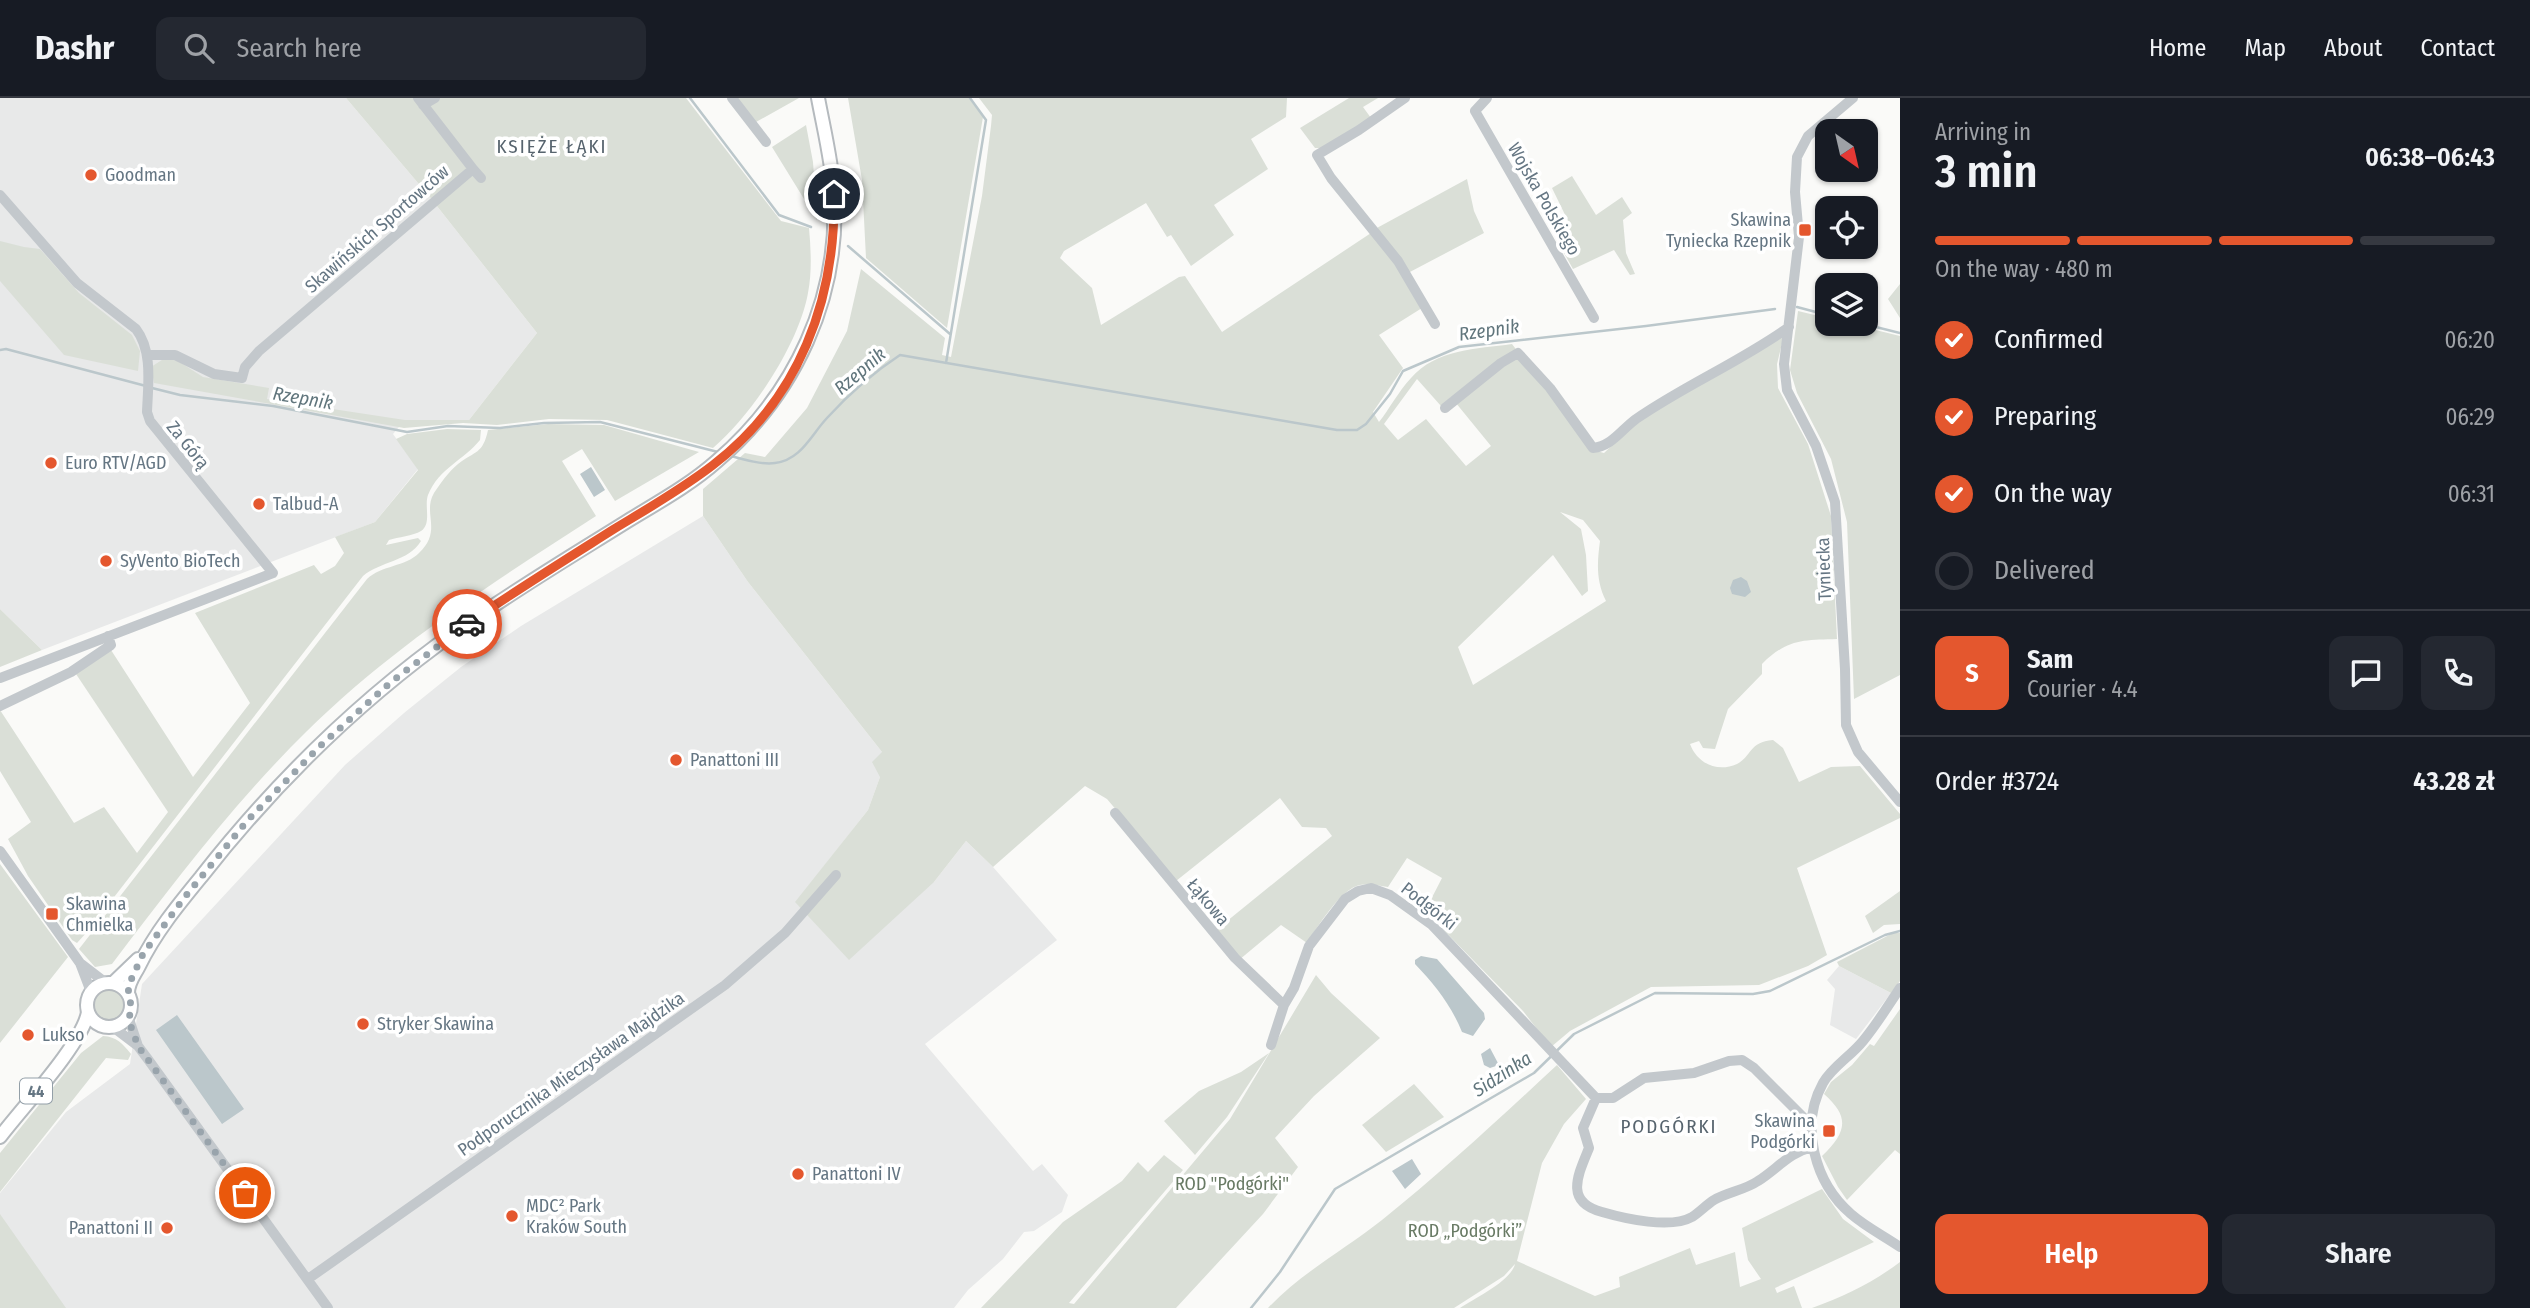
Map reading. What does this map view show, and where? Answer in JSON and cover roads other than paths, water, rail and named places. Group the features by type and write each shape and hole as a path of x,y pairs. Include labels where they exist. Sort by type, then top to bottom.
{"main road":[{"path":"128,1016 131,1005 128,993 130,982 143,954 199,879 248,820 364,705 467,624 715,464 764,414 796,366 814,327 827,285 834,233 834,194 818,98"},
{"path":"91,992 97,986 109,983 143,954"},
{"path":"109,983 128,993"},
{"name":"44","path":"0,1137 72,1047 86,1022 91,992"},
{"path":"88,1012 94,1021 107,1026"},
{"name":"44","path":"72,1047 107,1026 122,1023 128,1016"}],"street":[{"path":"421,102 435,98"},
{"path":"732,98 766,142"},
{"path":"1405,98 1317,155 1331,178 1398,261 1435,324"},
{"name":"Wojska Polskiego","path":"1487,98 1475,111 1594,318"},
{"name":"Tyniecka","path":"1853,98 1808,136 1797,157 1795,192 1799,237 1784,379 1793,403 1816,446 1827,476 1838,521 1846,669 1846,726 1858,752 1900,802"},
{"name":"Skawińskich Sportowców","path":"147,355 175,355 214,374 242,378 245,367 259,351 473,169 421,102"},
{"path":"473,169 481,178"},
{"name":"Za Górą","path":"0,195 76,283 136,329 146,347 147,412 154,429 274,573 0,678"},
{"path":"1445,408 1501,363 1518,353 1550,388 1593,448 1605,447 1636,420 1758,349 1789,327"},
{"path":"0,705 71,673 111,645 108,636"},
{"name":"Łąkowa","path":"1115,813 1235,958 1283,1005"},
{"path":"0,851 80,963 91,992"},
{"name":"Podporucznika Mieczysława Majdzika","path":"308,1279 725,985 785,933 836,876"},
{"name":"Podgórki","path":"1271,1045 1283,1005 1294,988 1309,946 1319,930 1345,899 1357,891 1370,888 1390,895 1432,925 1479,971 1596,1098"},
{"path":"80,963 109,983"},
{"path":"1900,988 1864,1041 1824,1081 1815,1103 1811,1125 1812,1147 1821,1171 1838,1202 1865,1226 1900,1247"},
{"path":"128,1016 138,1046 328,1308"},
{"path":"107,1026 138,1046"},
{"path":"1811,1125 1755,1068 1742,1060 1729,1061 1694,1073 1644,1078 1613,1098 1596,1098 1583,1128 1589,1148 1576,1180 1578,1197 1592,1209 1622,1218 1675,1223 1691,1218 1714,1200 1758,1182 1799,1150 1812,1147"}],"waterway":[{"path":"690,98 779,215 811,227"},
{"path":"946,363 986,120 970,98"},
{"path":"848,246 950,334"},
{"name":"Rzepnik","path":"1797,307 1815,312"},
{"name":"Rzepnik","path":"728,455 770,463 792,457 852,392 900,355 1337,430 1357,430 1366,424 1390,394 1403,371 1459,347 1775,309"},
{"name":"Rzepnik","path":"1878,328 1900,333"},
{"name":"Rzepnik","path":"0,350 6,349 146,386"},
{"name":"Rzepnik","path":"152,388 180,395 273,406 407,432 448,426 500,428 544,423 600,422 718,452"},
{"name":"Sidzinka","path":"1251,1308 1280,1272 1335,1189 1534,1073 1574,1034 1655,993 1753,994 1770,991 1885,935 1900,931"}],"place":[{"name":"Goodman","path":"91,175"},
{"name":"Skawina Tyniecka Rzepnik","path":"1805,230"},
{"name":"Euro RTV/AGD","path":"51,463"},
{"name":"Talbud-A","path":"259,504"},
{"name":"SyVento BioTech","path":"106,561"},
{"name":"Panattoni III","path":"676,760"},
{"name":"Skawina Chmielka","path":"52,914"},
{"name":"Stryker Skawina","path":"363,1024"},
{"name":"Lukso","path":"28,1035"},
{"name":"Skawina Podgórki","path":"1829,1131"},
{"name":"Panattoni IV","path":"798,1174"},
{"name":"MDC² Park Kraków South","path":"512,1216"},
{"name":"Panattoni II","path":"167,1228"}],"district":[{"name":"KSIĘŻE ŁĄKI","path":"552,146"},
{"name":"PODGÓRKI","path":"1669,1126"}],"park label":[{"name":"ROD \"Podgórki\"","path":"1232,1184"},
{"name":"ROD „Podgórki”","path":"1465,1231"}]}
